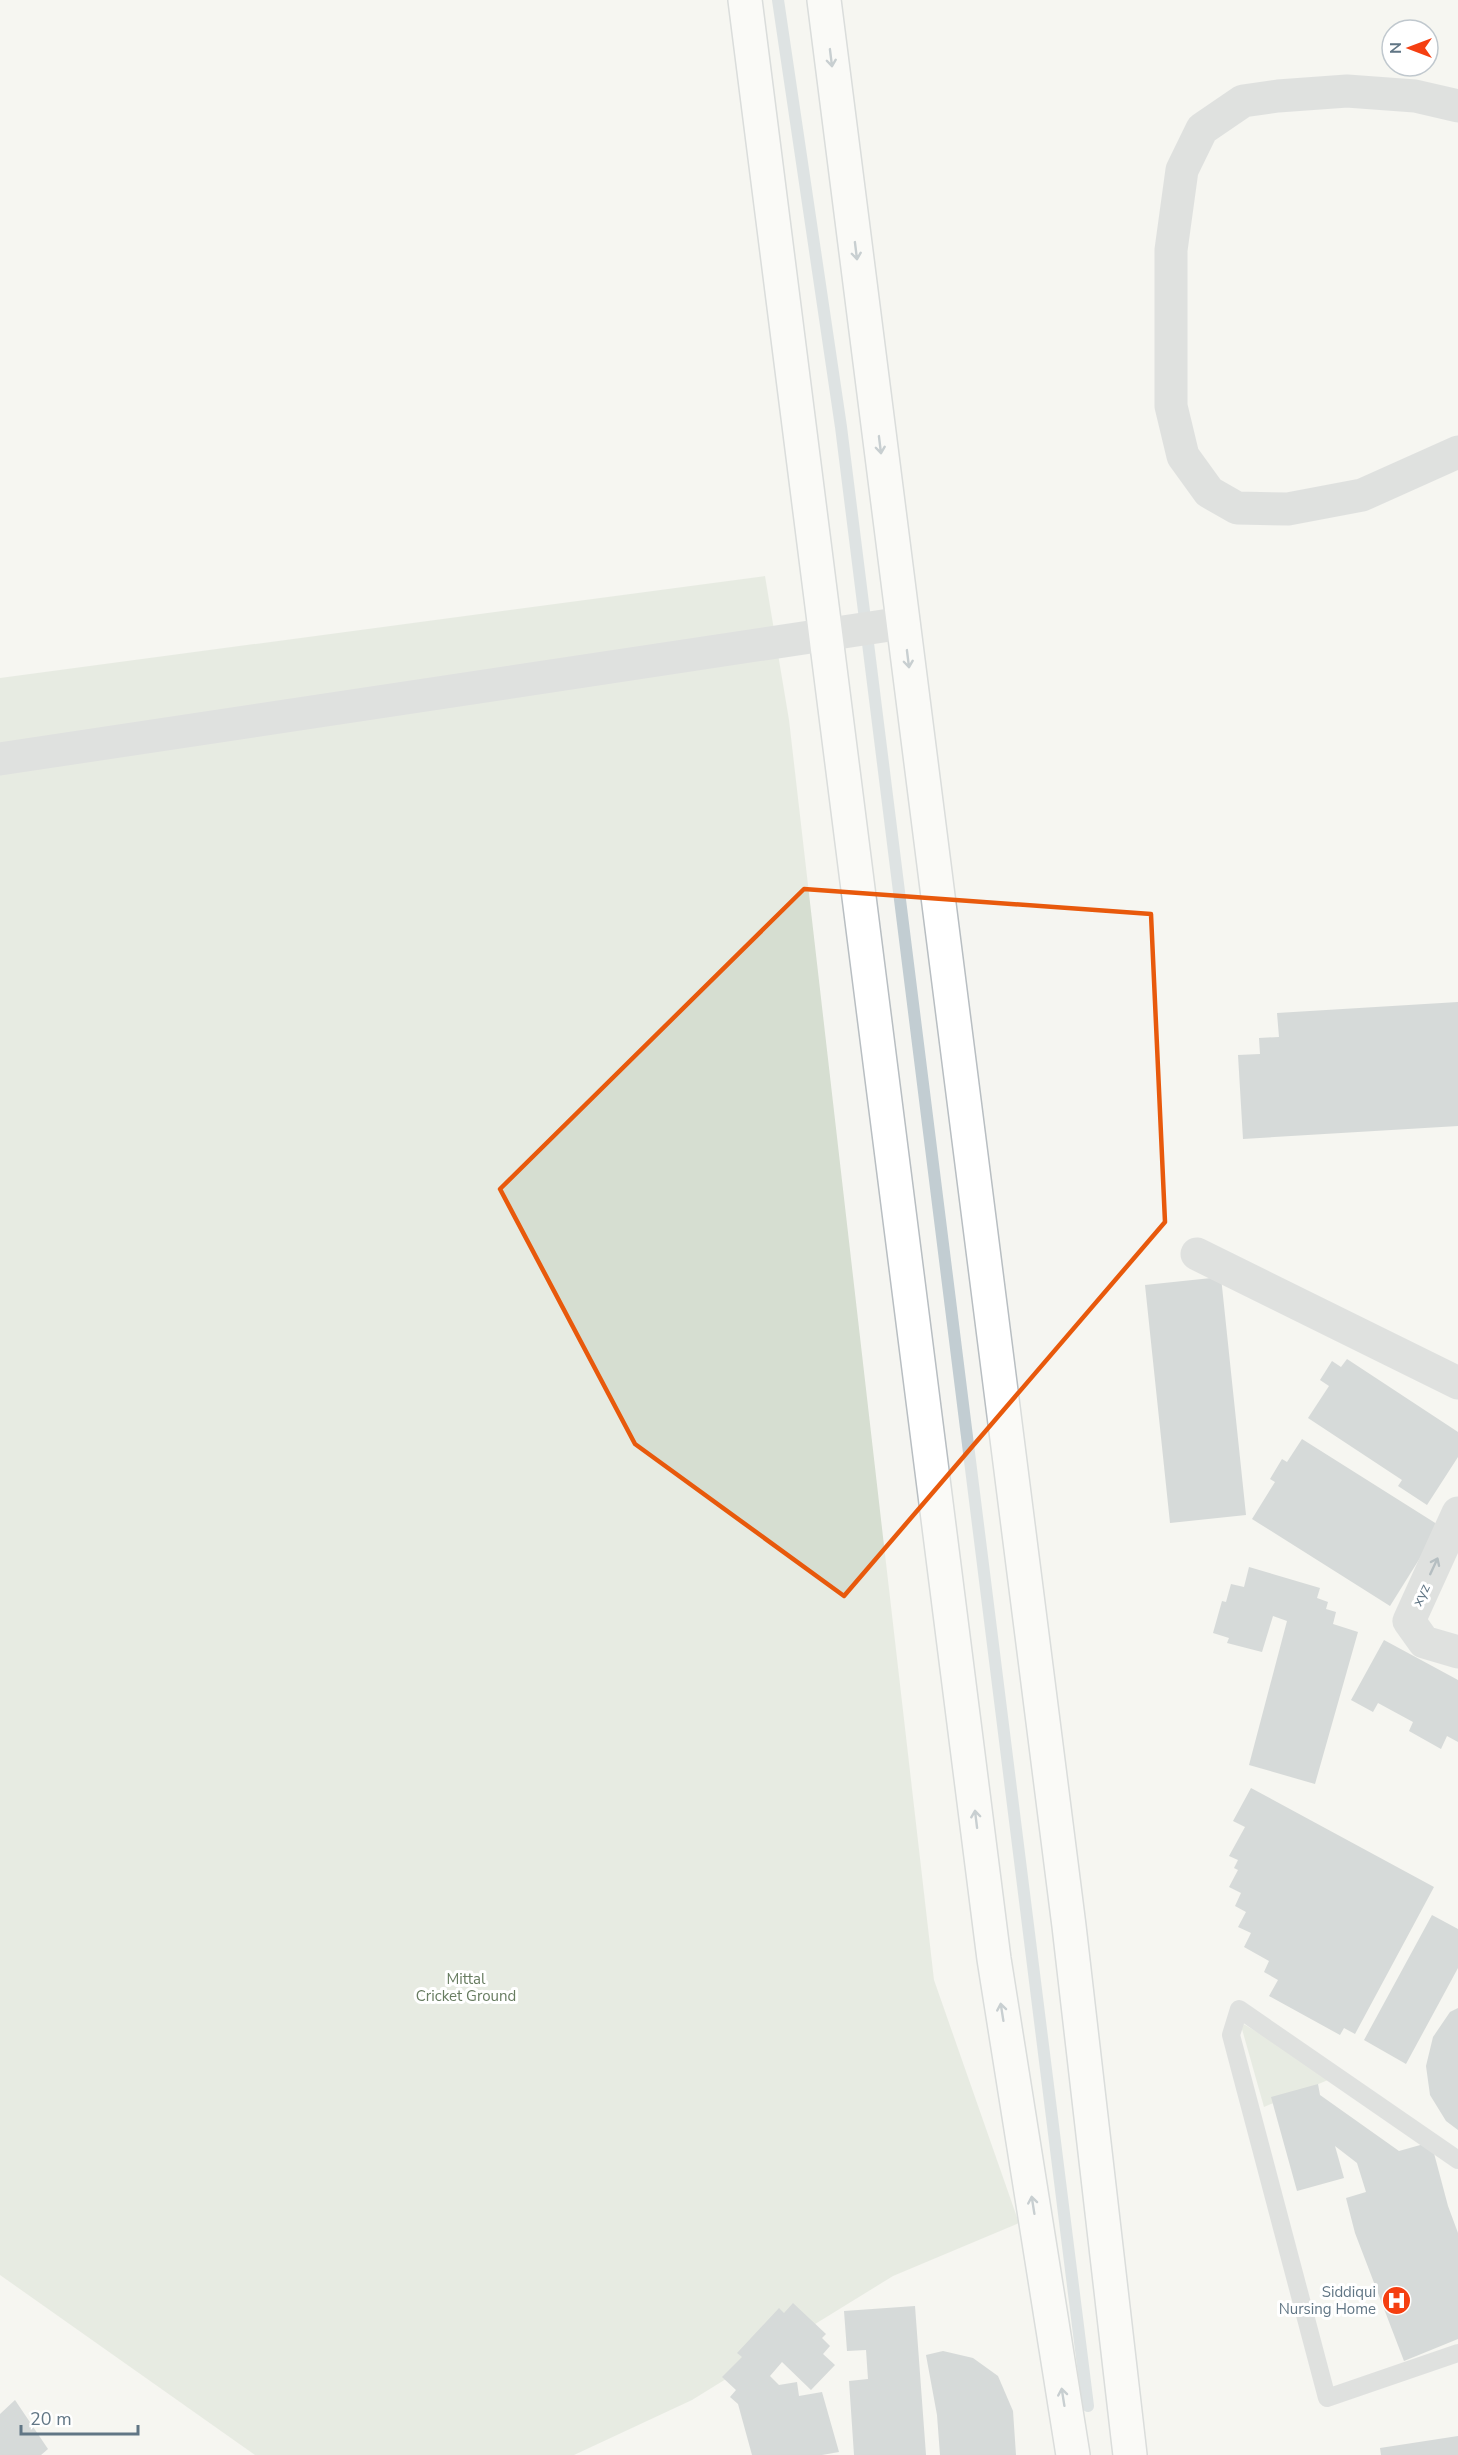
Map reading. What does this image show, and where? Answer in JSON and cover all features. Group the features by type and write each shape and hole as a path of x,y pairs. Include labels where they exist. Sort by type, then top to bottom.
{"street":[{"path":"745,0 837,632 994,1959 1073,2455"},
{"path":"824,0 894,624 1069,1926 1130,2455"},
{"path":"1458,106 1414,96 1347,91 1243,101 1202,129 1182,170 1171,250 1171,406 1183,456 1209,492 1237,508 1288,509 1362,495 1458,452"},
{"path":"0,759 894,624"},
{"path":"1197,1254 1458,1383"},
{"name":"xyz","path":"1458,1513 1409,1621 1424,1642 1458,1652"}],"lane":[{"path":"1458,2160 1239,2009 1231,2035 1328,2398 1458,2354"}],"highlighted area":[{"path":"804,889 1151,914 1165,1222 844,1596 635,1444 500,1189"}],"green space":[{"name":"Mittal Cricket Ground","path":"765,576 789,720 934,1980 1019,2223 893,2276 692,2400 574,2455 255,2455 0,2275 0,678"},
{"path":"1240,2022 1335,2077 1264,2107"}],"building":[{"path":"1458,1002 1458,1126 1243,1139 1238,1055 1260,1054 1259,1038 1279,1037 1277,1013"},
{"path":"1221,1277 1246,1515 1170,1523 1145,1285"},
{"path":"1347,1359 1458,1432 1458,1457 1427,1505 1398,1486 1402,1480 1308,1418 1329,1386 1320,1380 1332,1361 1341,1367"},
{"path":"1302,1439 1440,1526 1390,1606 1252,1519 1275,1482 1270,1479 1282,1459 1287,1462"},
{"path":"1249,1567 1320,1588 1317,1598 1328,1602 1326,1609 1336,1612 1333,1624 1358,1632 1315,1784 1249,1765 1287,1621 1273,1616 1262,1652 1227,1643 1229,1638 1213,1633 1222,1601 1226,1602 1231,1584 1244,1587"},
{"path":"1384,1640 1458,1680 1458,1742 1447,1736 1441,1749 1409,1731 1413,1722 1378,1703 1373,1712 1351,1700"},
{"path":"1251,1788 1434,1887 1355,2034 1344,2028 1340,2035 1269,1996 1278,1980 1264,1972 1269,1961 1244,1947 1251,1933 1238,1927 1246,1912 1235,1906 1241,1893 1229,1887 1238,1870 1234,1868 1238,1860 1229,1856 1245,1827 1233,1821"},
{"path":"1432,1915 1458,1929 1458,1968 1406,2064 1364,2040"},
{"path":"1458,2008 1458,2130 1446,2121 1430,2095 1426,2066 1433,2037 1450,2012"},
{"path":"1318,2084 1320,2095 1399,2151 1431,2142 1448,2206 1458,2233 1458,2339 1404,2361 1355,2233 1346,2198 1366,2192 1357,2163 1335,2146 1344,2178 1297,2191 1271,2097"},
{"path":"793,2303 826,2334 822,2338 830,2346 823,2354 835,2365 811,2390 782,2362 770,2376 779,2385 797,2382 799,2396 822,2392 839,2452 822,2455 752,2455 738,2404 730,2397 736,2390 722,2377 742,2357 737,2353 779,2308 784,2313"},
{"path":"915,2306 926,2455 854,2455 849,2381 868,2379 866,2350 847,2351 844,2311"},
{"path":"943,2351 973,2358 998,2376 1013,2411 1016,2455 940,2455 937,2415 926,2355"},
{"path":"15,2400 48,2449 41,2455 0,2455 0,2414"},
{"path":"1458,2436 1458,2455 1381,2455 1380,2448"}],"waterway":[{"path":"778,0 841,427 1088,2406"}],"place":[{"name":"Siddiqui Nursing Home","path":"1397,2301"}]}
